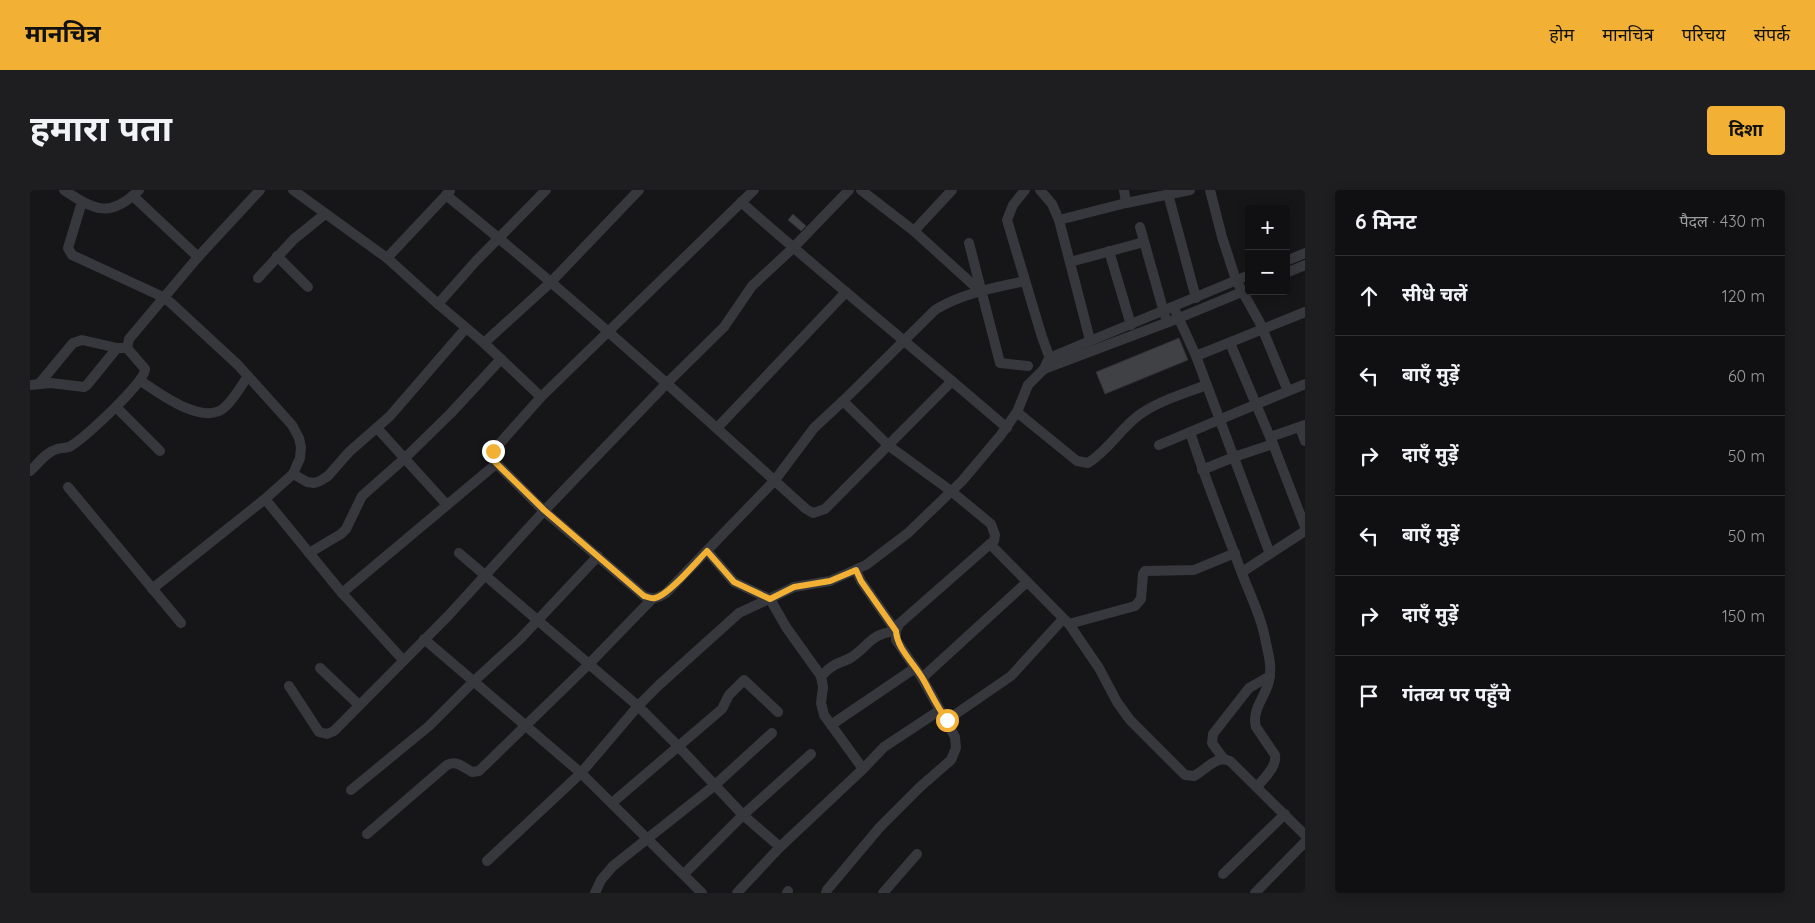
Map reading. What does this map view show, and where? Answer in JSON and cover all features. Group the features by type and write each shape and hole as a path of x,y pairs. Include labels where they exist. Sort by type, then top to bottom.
{"street":[{"path":"64,190 82,202 105,210 119,205 136,193 198,257"},
{"path":"34,385 51,383 84,387 87,385 122,348 198,257 260,190"},
{"path":"293,190 387,258 484,343 541,397"},
{"path":"438,304 546,190"},
{"path":"484,343 551,282 639,190"},
{"path":"754,190 541,397 493,451 496,464 544,510 644,596 657,598 666,593 775,480 814,428 934,310 949,301 980,291 1025,281"},
{"path":"289,686 319,732 327,734 334,730 486,576 544,510 724,327 752,286 794,248 849,190"},
{"path":"861,190 914,231 980,291"},
{"path":"914,231 952,190"},
{"path":"1025,190 1013,205 1007,220 1049,364"},
{"path":"1124,190 1126,203"},
{"path":"1059,220 1126,203 1190,190"},
{"path":"487,861 581,773 638,706 659,685 739,613 794,587 830,581 866,566 908,532 962,481 1007,428 1017,412 1028,385 1049,364 1079,350 1179,318 1245,290 1236,280 1222,237 1210,190"},
{"path":"1043,191 1052,204 1059,220 1090,340"},
{"path":"387,258 449,193 667,383 806,509 813,513 825,509 952,381"},
{"path":"1168,194 1196,298"},
{"path":"82,202 68,251 72,255 163,297 238,365 292,425 299,438 301,447 300,458 293,474 265,499 152,588"},
{"path":"741,202 1007,428"},
{"path":"258,278 303,231 325,214"},
{"path":"1140,227 1167,322"},
{"path":"1070,262 1144,242"},
{"path":"969,243 1000,362 1028,366"},
{"path":"1109,251 1131,325"},
{"path":"1290,259 1305,253"},
{"path":"277,256 308,287"},
{"path":"1290,271 1305,265"},
{"path":"1079,350 1090,340 1174,308 1245,277"},
{"path":"717,428 846,292"},
{"path":"1247,295 1288,391"},
{"path":"1174,308 1196,356 1270,554"},
{"path":"1196,356 1305,312"},
{"path":"293,474 307,482 314,483 328,476 349,452 378,428 409,396 466,328"},
{"path":"30,471 50,452 72,445 116,407 141,381 145,374 144,366 122,348 78,340 34,385"},
{"path":"1230,343 1305,529 1242,572"},
{"path":"309,553 346,529 362,496 405,458 451,413 500,359"},
{"path":"141,381 183,408 212,413 220,411 225,407 248,376"},
{"path":"1159,445 1305,384"},
{"path":"1017,412 1077,462 1088,463 1149,408 1206,385"},
{"path":"826,893 880,827 920,787 951,760 956,748 955,737 922,678 896,640 896,631 899,624 994,541 996,535 991,524 951,491 889,446 843,401"},
{"path":"116,407 160,451"},
{"path":"1202,470 1303,426 1305,441"},
{"path":"378,428 447,505"},
{"path":"1190,432 1202,470 1265,634 1271,668 1269,684 1255,714 1254,722 1276,759 1275,764 1257,787"},
{"path":"342,593 496,464"},
{"path":"68,487 181,623"},
{"path":"265,499 342,593 403,660"},
{"path":"990,544 1066,621 1099,668 1117,702 1130,720 1185,775 1194,776 1216,760 1223,758"},
{"path":"707,551 734,582 770,599 786,626 821,676 823,687 822,709 831,725 863,769"},
{"path":"459,553 638,706 743,815 780,847"},
{"path":"947,720 1011,676 1066,621 1135,606 1140,600 1145,571 1194,570 1234,553"},
{"path":"351,790 424,731 520,639 598,556"},
{"path":"856,570 861,581 896,631"},
{"path":"922,678 1027,582"},
{"path":"367,834 447,765 458,763 472,772 476,772 525,727 653,598"},
{"path":"821,676 831,667 857,653 874,637 885,632 896,631"},
{"path":"424,639 581,773 702,893"},
{"path":"320,668 359,705"},
{"path":"831,725 915,668"},
{"path":"1270,676 1249,688 1212,734 1212,743 1223,758 1230,761 1305,835"},
{"path":"612,804 722,709 729,695 744,680 778,712"},
{"path":"737,893 780,847 884,747 940,710"},
{"path":"596,893 597,886 607,872 646,838 715,785 772,733"},
{"path":"684,874 743,815 811,754"},
{"path":"1223,874 1285,814"},
{"path":"1254,893 1305,842"},
{"path":"882,893 917,854"}],"building":[{"path":"793,214 806,226 801,231 788,220"},
{"path":"1179,338 1188,360 1105,394 1096,372"}],"route":[{"path":"493,451 494,461 544,510 644,596 650,598 657,598 666,593 707,551 734,582 770,599 794,587 830,581 856,570 861,581 896,631 896,640 947,720"}]}
